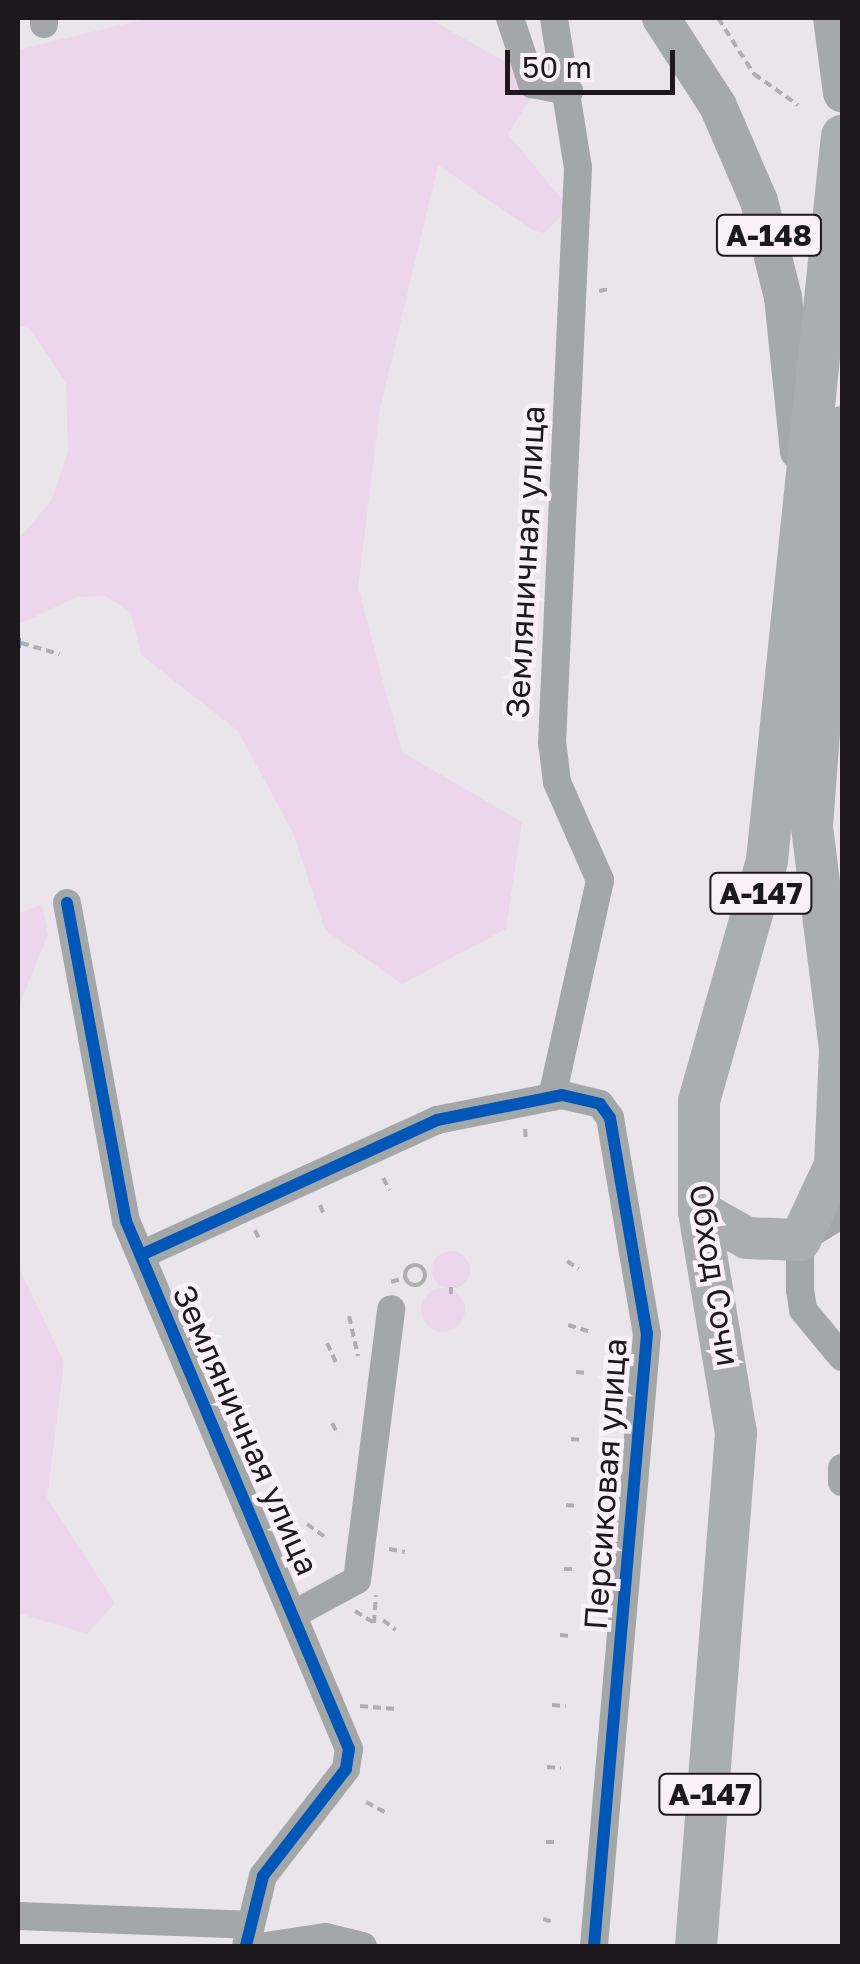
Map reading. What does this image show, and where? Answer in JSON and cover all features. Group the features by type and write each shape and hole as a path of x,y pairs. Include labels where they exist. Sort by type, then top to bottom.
{"highway":[{"name":"Обход Сочи","path":"696,1946 736,1432 699,1211 707,1055 767,860 802,478 830,308 842,136"},
{"name":"А-147","path":"800,1240 831,1180 842,1096 812,826 842,427"},
{"path":"699,1211 747,1238 800,1240"}],"main road":[{"name":"А-148","path":"662,18 718,106 759,201 783,297 802,478"},
{"path":"832,18 842,93"}],"street":[{"path":"510,18 532,84 570,91"},
{"name":"Земляничная улица","path":"552,1097 600,906 595,859 565,804 552,744 577,187 570,91 554,18"},
{"name":"Земляничная улица","path":"67,903 118,1196 296,1613 349,1760 279,1846 253,1939"},
{"name":"Персиковая улица","path":"140,1255 438,1120 552,1097 586,1098 610,1118 646,1334 594,1946"},
{"path":"842,1214 800,1240 803,1310 842,1356"},
{"name":"Земляничная улица","path":"296,1613 357,1580 391,1309"},
{"path":"842,1468 842,1482"},
{"path":"18,1916 253,1939 326,1937 363,1946"}],"path":[{"path":"718,18 754,74 798,104"},
{"path":"21,643 59,654"},
{"path":"521,1130 526,1140"},
{"path":"384,1178 390,1190"},
{"path":"320,1205 324,1215"},
{"path":"255,1230 260,1241"},
{"path":"568,1261 579,1270"},
{"path":"425,1272 418,1285 406,1277 413,1265 434,1272"},
{"path":"450,1294 451,1286"},
{"path":"568,1325 591,1332"},
{"path":"326,1343 336,1362"},
{"path":"576,1372 588,1373"},
{"path":"332,1423 338,1434"},
{"path":"571,1439 583,1440"},
{"path":"566,1505 578,1506"},
{"path":"307,1524 328,1539"},
{"path":"389,1549 405,1552"},
{"path":"564,1569 576,1569"},
{"path":"383,1620 396,1630"},
{"path":"560,1635 571,1636"},
{"path":"552,1704 566,1706"},
{"path":"359,1706 396,1710"},
{"path":"547,1767 562,1768"},
{"path":"366,1802 388,1813"},
{"path":"546,1842 557,1842"},
{"path":"543,1919 553,1922"}],"shaded area":[{"path":"149,18 428,18 541,82 508,134 565,203 560,217 544,233 532,230 438,165 380,409 358,587 402,752 522,822 506,929 402,984 325,930 293,833 238,731 141,655 131,613 105,596 76,597 18,625 18,540 51,501 68,451 66,383 29,328 18,326 18,50"},
{"path":"42,904 48,935 18,1008 18,914"},
{"path":"451,1251 464,1257 470,1270 464,1283 451,1289 438,1283 432,1270 438,1257"},
{"path":"18,1266 64,1362 47,1498 115,1603 87,1634 18,1613"},
{"path":"443,1288 458,1295 465,1310 458,1325 443,1332 428,1325 421,1310 428,1295"}],"cycle path":[{"path":"67,903 126,1221 349,1749 346,1769 263,1876 246,1946"},
{"path":"141,1255 437,1120 562,1095 600,1104 610,1118 647,1334 594,1946"}]}
